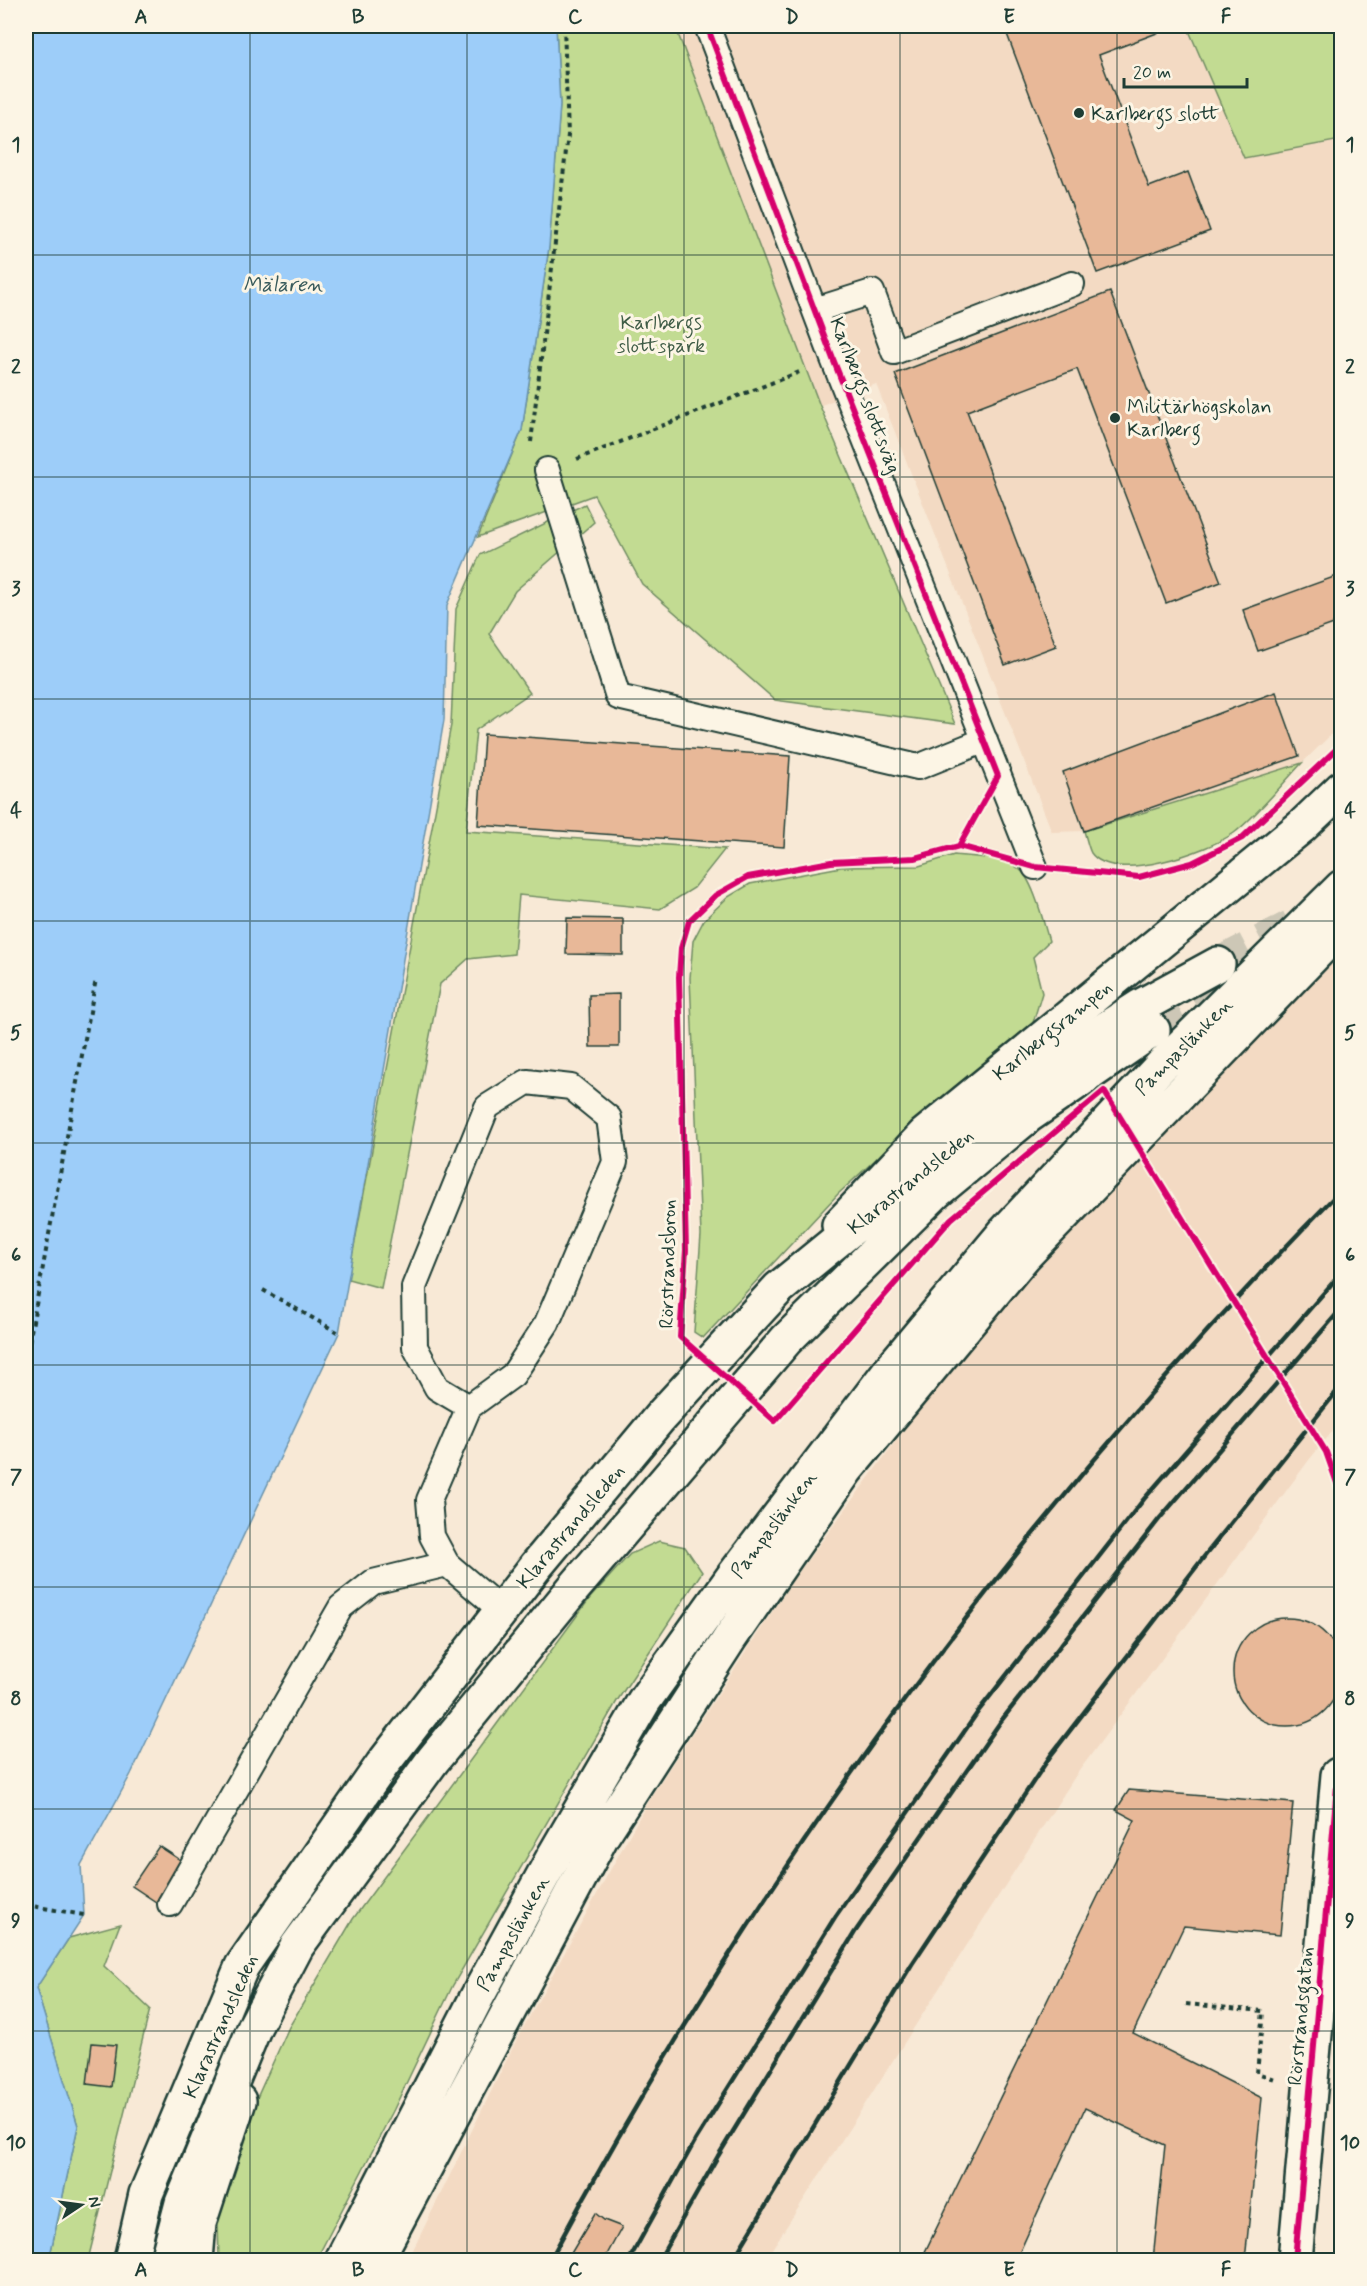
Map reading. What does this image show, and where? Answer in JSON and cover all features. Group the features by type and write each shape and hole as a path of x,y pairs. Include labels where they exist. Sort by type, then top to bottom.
{"main road":[{"name":"Karlbergsrampen","path":"779,1288 924,1135 1301,827 1341,788"},
{"name":"Pampaslänken","path":"342,2260 477,1997 555,1854 644,1701 734,1575 893,1366 1005,1232 1161,1066 1341,887"},
{"name":"Pampaslänken","path":"376,2260 602,1836 730,1638 846,1470 1023,1256 1341,926"},
{"name":"Klarastrandsleden","path":"131,2260 146,2194 242,1966 382,1765 501,1610 662,1416 779,1288 1074,1050 1141,1006 1218,964"},
{"name":"Klarastrandsleden","path":"167,2260 182,2203 255,2026 297,1946 433,1760 573,1589 786,1340 936,1192 1028,1116 1153,1030"},
{"name":"Rörstrandsgatan","path":"1295,2260 1338,1775"},
{"path":"196,2260 199,2223 238,2106 255,2026"}],"lane":[{"name":"Karlbergs slottsväg","path":"707,26 833,359 1035,867"},
{"path":"815,310 872,292 894,352 1072,284"},
{"path":"547,470 618,697 918,767 985,740"},
{"path":"469,1407 437,1389 415,1347 414,1287 487,1107 527,1082 571,1087 609,1118 615,1162 547,1323 513,1375 469,1407 429,1500 432,1536 447,1564 501,1610"},
{"path":"170,1905 341,1607 373,1582 447,1564"}],"path":[{"path":"564,26 568,135 531,443 547,470 833,359"},
{"path":"26,1359 96,979"},
{"path":"263,1290 339,1333"},
{"path":"26,1905 84,1915"},
{"path":"1186,2004 1263,2012 1257,2073"}],"shaded area":[{"name":"Militärhögskolan Karlberg","path":"556,26 1341,26 1341,725 1302,763 1084,831 1052,832 876,384 478,537 522,430 549,247 560,105"},
{"path":"1341,946 1341,1421 1309,1460 1076,1775 765,2260 408,2260 517,2039 650,1798 793,1580 959,1356 1211,1079"}],"green space":[{"name":"Karlbergs slottspark","path":"556,26 675,26 820,406 955,724 775,700 642,584 594,495 478,537 522,430 549,247 560,105"},
{"path":"1187,26 1341,26 1341,140 1244,158"},
{"path":"585,504 594,522 515,591 489,634 530,693 476,730 466,831 725,849 694,888 660,909 519,895 514,954 468,959 440,984 381,1288 348,1279 451,725 456,609 480,555"},
{"path":"1302,763 1242,827 1204,848 1161,862 1119,866 1103,862 1090,851 1084,831"},
{"path":"954,855 987,858 1011,864 1023,873 1033,891 1049,941 1033,957 1042,993 1032,1026 953,1088 838,1194 703,1338 694,1332 701,1235 690,978 693,941 704,920 728,897 750,884 841,867 919,866"},
{"path":"659,1541 685,1547 702,1572 617,1701 453,1985 394,2109 316,2260 219,2260 218,2222 227,2164 289,2027 353,1919 590,1598 630,1554"},
{"path":"120,1924 104,1966 150,2009 88,2260 49,2260 78,2126 36,1988 69,1938"}],"water":[{"name":"Mälaren","path":"26,26 556,26 560,105 549,247 522,430 447,605 444,720 339,1333 131,1774 81,1865 84,1915 36,1988 78,2126 49,2260 26,2260"}],"building":[{"name":"Karlbergs slott","path":"1004,26 1169,26 1170,28 1099,55 1149,187 1188,172 1210,231 1097,273"},
{"path":"1110,292 1221,582 1166,603 1077,369 967,411 1056,646 1005,665 895,374"},
{"path":"1342,574 1342,621 1258,651 1243,610"},
{"path":"1276,692 1299,756 1084,831 1063,772"},
{"path":"484,734 790,756 784,847 478,825"},
{"path":"567,918 623,919 623,955 566,954"},
{"path":"619,994 619,1047 590,1047 589,995"},
{"path":"1287,1618 1308,1622 1325,1634 1337,1651 1341,1672 1337,1693 1325,1710 1308,1722 1287,1726 1266,1722 1249,1710 1237,1693 1233,1672 1237,1651 1249,1634 1266,1622"},
{"path":"1129,1790 1293,1803 1280,1935 1184,1926 1133,2033 1262,2098 1245,2260 1153,2260 1165,2145 1085,2108 1016,2260 921,2260 1135,1820 1116,1810"},
{"path":"159,1846 182,1861 156,1902 132,1886"},
{"path":"92,2043 116,2045 111,2087 87,2084"},
{"path":"595,2213 604,2220 622,2227 604,2260 567,2260"}],"tunnel":[{"path":"1218,964 1305,919"},
{"path":"1153,1030 1235,990"}],"railway":[{"path":"550,2260 631,2114 718,1972 810,1832 907,1696 1009,1564 1115,1435 1226,1310 1342,1189"},
{"path":"629,2260 695,2141 835,1917 980,1709 1144,1499 1342,1272"},
{"path":"659,2260 718,2156 855,1932 1001,1721 1160,1518 1342,1308"},
{"path":"733,2260 912,1964 1051,1755 1207,1553 1342,1385"}],"cycle path":[{"name":"Rörstrandsbron","path":"707,26 833,359 998,776 959,846 915,858 831,862 748,877 716,895 689,921 681,948 679,977 686,1250 680,1337 775,1421 951,1219 1104,1091 1326,1452 1342,1497"},
{"path":"959,846 1035,867 1139,877 1192,863 1242,838 1342,744"},
{"path":"1295,2260 1338,1775 1342,1771"}],"place":[{"name":"Karlbergs slott","path":"1079,113"},
{"name":"Militärhögskolan Karlberg","path":"1115,418"}]}
